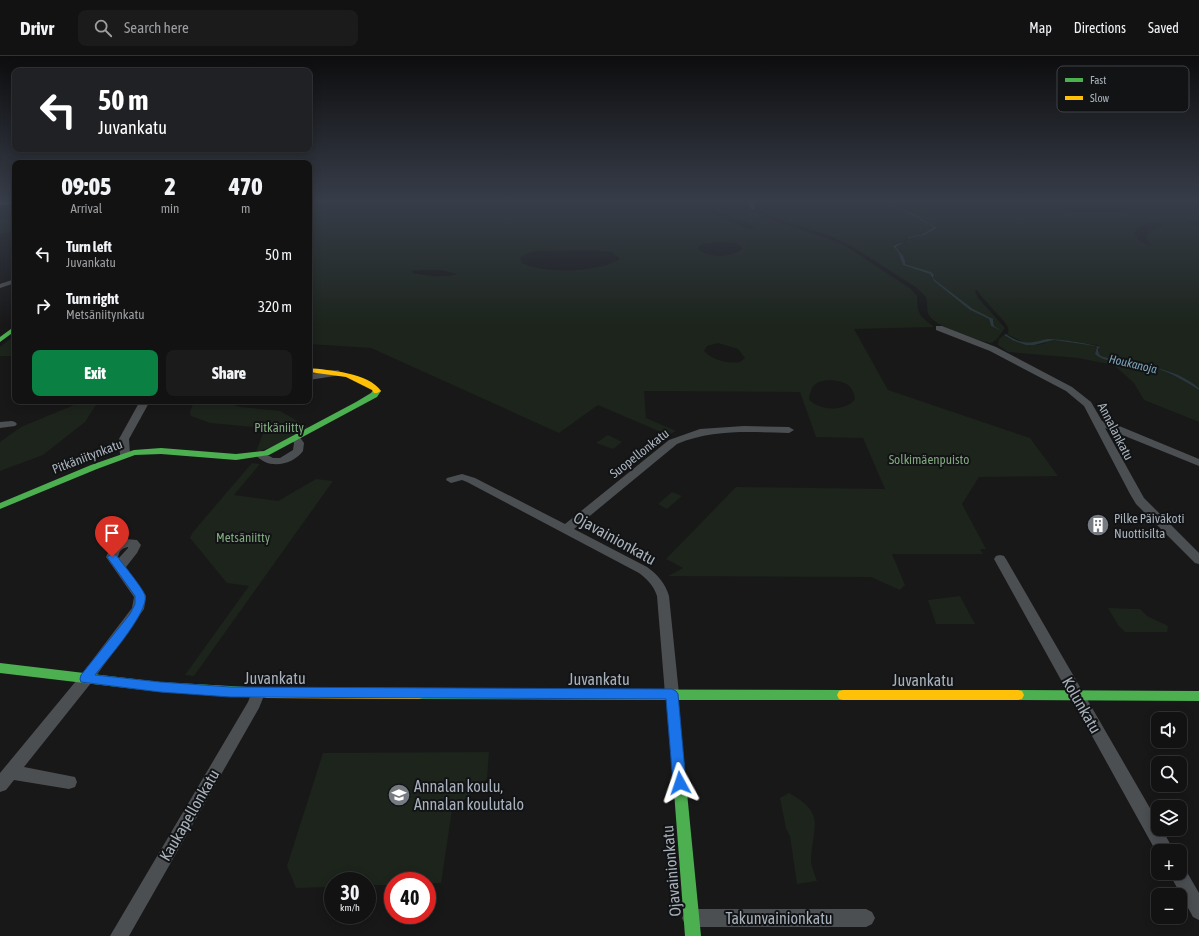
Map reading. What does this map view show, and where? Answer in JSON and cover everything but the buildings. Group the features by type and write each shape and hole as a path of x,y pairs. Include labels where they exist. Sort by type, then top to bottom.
{"main road":[{"path":"0,340 12,330"},
{"name":"Pitkäniitynkatu","path":"295,438 371,397 377,391 376,388 348,375 312,370"},
{"name":"Pitkäniitynkatu","path":"0,506 125,455 161,451 236,457 260,454"},
{"name":"Juvankatu","path":"0,668 160,687 258,693 1199,696"},
{"name":"Ojavainionkatu","path":"672,694 693,936"}],"street":[{"path":"0,286 12,282"},
{"name":"Annalankatu","path":"939,328 993,349 1068,389 1084,400 1099,424 1140,501 1199,560"},
{"name":"Pitkäniitynkatu","path":"312,377 339,373"},
{"path":"125,455 124,439 143,404"},
{"path":"0,425 12,424"},
{"path":"1099,424 1109,425 1199,462"},
{"name":"Suopellonkatu","path":"567,529 673,442 686,435 711,430 789,430"},
{"name":"Pitkäniitynkatu","path":"260,454 265,460 284,460 298,451 298,443 295,438"},
{"name":"Ojavainionkatu","path":"451,480 462,477 471,480 644,570 658,584 663,596 672,694"},
{"name":"Kolunkatu","path":"1000,559 1161,844"},
{"path":"0,785 86,679 134,616 139,606 140,596 120,566"},
{"name":"Kaukapellonkatu","path":"118,936 254,704 258,693"},
{"path":"10,772 69,782"},
{"path":"1182,880 1199,911"},
{"name":"Takunvainionkatu","path":"691,918 866,918"}],"green space":[{"name":"Solkimäenpuisto","path":"312,243 711,243 703,244 699,246 698,249 707,254 721,256 734,254 743,248 735,243 839,243 911,289 917,296 920,314 934,327 854,329 888,390 1030,438 1058,476 979,477 962,504 986,549 980,549 983,554 892,554 905,585 900,590 871,577 668,576 683,568 666,559 736,487 885,489 863,438 816,437 800,392 644,391 646,418 676,431 668,435 598,405 559,433 371,348 312,344","holes":["595,250 612,252 620,259 611,264 586,269 544,269 532,267 522,263 520,258 525,254 534,251","440,270 457,274 435,276 413,273 411,271","718,343 738,349 745,358 740,362 725,362 712,357 704,351 707,346","830,380 850,386 855,399 851,403 839,408 825,408 813,403 809,399 813,387 821,381"]},
{"path":"845,243 899,243 893,246 898,252 903,265 930,274 905,264 900,251 895,248 903,243 1143,243 1150,246 1152,245 1150,243 1199,243 1199,388 1188,380 1164,370 1101,356 1099,354 1099,346 1097,345 1049,339 1040,342 1025,343 1007,334 1007,325 977,290 975,291 978,298 1005,328 992,343 958,333 932,319 928,313 926,297 917,288","holes":["930,274 934,276 933,278 935,280 973,309 994,320 994,326 1000,330 991,326 989,319 970,310 931,278"]},
{"path":"1004,335 1026,345 1042,344 1054,340 1087,344 1097,347 1095,354 1100,357 1161,370 1199,390 1199,422 1144,400 1134,383 1114,365 1078,358 1008,352 998,345 999,339"},
{"path":"12,337 12,356 0,356 0,347"},
{"path":"97,404 85,422 43,455 0,471 0,442 21,427 74,405"},
{"name":"Pitkäniitty","path":"193,404 232,404 240,407 280,411 308,427 272,447 256,452 265,428 210,423 191,416 190,412"},
{"path":"608,435 622,442 613,449 596,443"},
{"name":"Metsäniitty","path":"252,463 260,464 234,495 278,501 316,479 333,481 194,676 185,675 249,586 227,583 190,538 193,532"},
{"path":"672,492 682,496 667,509 658,504"},
{"path":"960,596 975,624 936,624 928,600"},
{"path":"1108,608 1140,609 1147,616 1168,626 1167,632 1125,632 1118,625"},
{"path":"489,752 487,779 452,810 441,883 436,883 436,872 384,872 384,885 376,885 376,872 324,872 324,887 296,888 287,866 323,753"},
{"path":"789,793 801,800 813,814 815,829 811,860 812,868 817,881 797,884 790,836 786,828 780,798"}],"water":[{"path":"903,243 896,247 903,257 905,264 931,272 934,275 933,278 935,280 973,309 993,319 994,326 1002,331 991,326 989,319 970,310 934,281 930,274 903,265 898,252 893,246"},
{"name":"Houkanoja","path":"1006,334 1021,342 1030,343 1051,339 1074,342 1096,346 1100,347 1098,349 1101,356 1152,367 1177,374 1199,388 1199,390 1158,369 1107,360 1095,354 1097,347 1095,346 1054,340 1034,345 1026,345 1014,341 1004,335"}],"traffic: fast":[{"path":"0,340 12,330"},
{"path":"0,506 94,467 134,453 161,451 236,457 266,453 359,404 374,395 377,391"},
{"path":"0,668 160,687 267,693"},
{"path":"419,694 843,695"},
{"path":"672,694 693,936"},
{"path":"1018,695 1199,696"}],"traffic: slow":[{"path":"312,370 348,375 375,388 377,391"},
{"path":"267,693 419,694"},
{"path":"843,695 1018,695"}],"place":[{"name":"Pilke Päiväkoti Nuottisilta","path":"1098,525"},
{"name":"Annalan koulu, Annalan koulutalo","path":"399,795"}],"route":[{"path":"112,557 140,596 140,604 134,616 86,679 160,687 258,693 672,694 680,783"}]}
